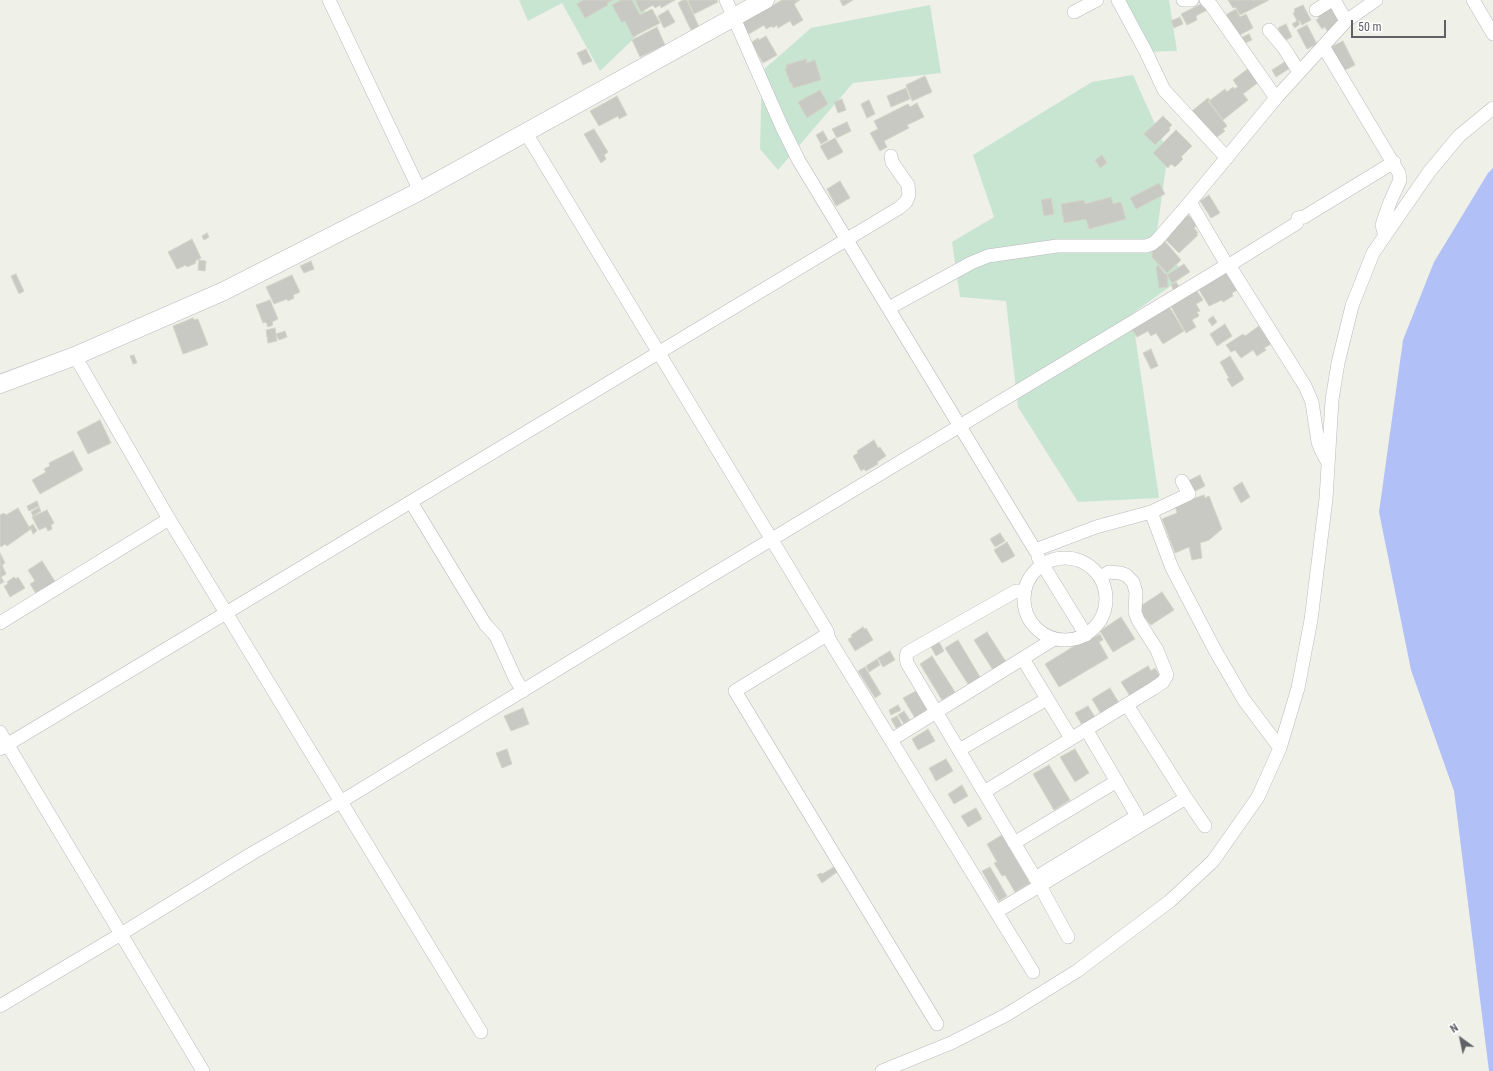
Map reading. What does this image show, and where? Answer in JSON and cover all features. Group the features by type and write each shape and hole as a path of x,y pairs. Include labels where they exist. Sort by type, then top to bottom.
{"street":[{"path":"329,0 420,191"},
{"path":"726,0 782,128 796,155 1086,635"},
{"path":"0,384 74,356 224,291 420,191 765,0"},
{"path":"1074,12 1097,0"},
{"path":"1118,0 1146,52 1164,90 1227,158"},
{"path":"1183,0 1192,0"},
{"path":"1206,0 1276,98"},
{"path":"1316,10 1333,0 1346,21"},
{"path":"889,308 971,263 988,256 1057,246 1146,246 1152,244 1190,202 1299,72 1346,21 1376,0"},
{"path":"1473,0 1493,34"},
{"path":"1269,30 1284,48 1299,72"},
{"path":"1323,46 1394,162 1399,173 1400,180 1382,225 1385,236"},
{"path":"882,1071 951,1043 1006,1015 1077,971 1170,901 1213,861 1258,797 1280,748 1298,688 1311,620 1326,499 1332,400 1338,363 1352,306 1373,252 1429,172 1460,136 1493,108"},
{"path":"526,133 827,631 829,639 1033,972"},
{"path":"4,747 899,208 906,202 909,195 908,185 892,162 891,156"},
{"path":"0,1006 1231,264 1297,223 1298,218 1304,217 1394,162"},
{"path":"1190,202 1305,386 1312,402 1318,442 1328,463"},
{"path":"74,356 169,519 342,801 481,1032"},
{"path":"1035,550 1096,527 1151,512 1189,494 1182,481"},
{"path":"411,502 485,624 496,636 515,678 523,691"},
{"path":"1151,512 1172,568 1216,652 1244,700 1280,748"},
{"path":"0,624 169,519"},
{"path":"1058,558 1074,558 1090,565 1101,577 1106,589 1107,603 1103,615 1096,627 1086,635 1070,640 1054,639 1043,634 1033,626 1027,616 1023,604 1024,591 1027,581 1034,571 1042,564 1058,558"},
{"path":"984,792 1154,688 1163,682 1167,675 1157,650 1138,620 1135,612 1136,592 1133,582 1126,575 1120,573 1109,572 1101,577"},
{"path":"1024,591 1016,591 907,653 907,663 1068,936"},
{"path":"828,634 735,691 937,1024"},
{"path":"891,740 937,713 1054,639"},
{"path":"1023,659 1071,738"},
{"path":"959,750 1047,698"},
{"path":"1127,705 1205,826"},
{"path":"996,912 1037,882 1137,816 1086,729"},
{"path":"0,732 4,747 121,934 203,1071"},
{"path":"1014,843 1117,782"},
{"path":"1037,882 1186,798"}],"green space":[{"path":"519,0 641,0 649,24 600,71 562,3 528,21"},
{"path":"1122,0 1169,0 1177,51 1145,52"},
{"path":"930,5 941,73 853,83 778,170 760,149 762,71 811,28"},
{"path":"1133,75 1168,153 1155,245 1187,274 1132,314 1159,498 1078,502 1018,407 1006,301 960,297 952,242 994,217 973,155 1092,82"}],"water":[{"path":"1493,168 1493,1071 1489,1071 1454,791 1411,670 1379,512 1403,340 1434,262 1488,173"}],"building":[{"path":"583,0 613,0 607,3 608,5 585,18 577,4"},
{"path":"621,0 632,0 640,15 652,9 660,23 633,37 625,21 622,23 612,5"},
{"path":"635,0 675,0 661,8 660,5 655,8 653,5 641,12"},
{"path":"683,0 687,0 699,27 691,30 678,3"},
{"path":"688,0 717,0 718,2 694,14"},
{"path":"782,0 800,0 794,4 803,20 793,26 790,21 778,28 777,25 773,28 772,26 766,29 764,25 749,34 742,23"},
{"path":"840,0 853,0 843,6"},
{"path":"1228,0 1269,0 1240,15 1236,7 1233,8"},
{"path":"1203,3 1207,10 1196,16 1197,20 1187,25 1181,14"},
{"path":"1303,5 1311,20 1302,25 1300,21 1298,21 1300,24 1295,28 1292,24 1297,21 1293,13 1295,12 1294,9"},
{"path":"1332,6 1340,23 1327,31 1325,27 1322,29 1316,20 1319,18 1317,15"},
{"path":"1236,9 1240,17 1246,14 1253,28 1236,37 1224,16"},
{"path":"668,10 675,22 664,28 658,16"},
{"path":"1180,17 1183,24 1174,28 1171,21"},
{"path":"1286,24 1292,37 1284,41 1278,28"},
{"path":"1307,25 1317,44 1307,49 1297,30"},
{"path":"657,27 665,45 640,57 632,40"},
{"path":"1249,34 1252,40 1245,43 1242,37"},
{"path":"766,36 777,55 763,63 752,42 758,38 759,40"},
{"path":"1343,41 1355,65 1341,72 1329,48"},
{"path":"586,49 592,61 583,65 577,53"},
{"path":"806,59 807,63 815,60 821,80 793,88 785,68 787,68 786,65"},
{"path":"1286,61 1290,68 1276,77 1272,70"},
{"path":"1250,67 1260,81 1243,94 1248,100 1223,120 1209,101 1225,89 1227,92 1233,87 1234,89 1238,87 1233,80"},
{"path":"925,76 932,92 912,101 906,85"},
{"path":"906,88 910,99 891,107 887,96"},
{"path":"820,90 828,104 807,118 798,102"},
{"path":"617,96 627,115 619,119 618,116 599,126 590,111"},
{"path":"1208,98 1210,100 1208,101 1227,126 1223,129 1225,131 1213,140 1192,111"},
{"path":"842,99 846,110 838,113 834,102"},
{"path":"869,100 875,114 867,118 861,104"},
{"path":"917,103 924,117 907,125 909,128 884,141 887,147 880,151 870,133 878,129 874,121 908,104 910,107"},
{"path":"1163,116 1172,125 1169,128 1170,130 1155,145 1144,134"},
{"path":"847,122 851,131 837,138 832,129"},
{"path":"594,129 608,152 604,155 606,159 601,163 584,134"},
{"path":"1176,130 1192,146 1181,157 1183,159 1175,167 1171,164 1168,168 1153,153"},
{"path":"823,131 828,140 821,144 816,135"},
{"path":"835,138 843,152 828,160 820,146"},
{"path":"1102,155 1107,163 1100,168 1095,160"},
{"path":"840,181 850,198 836,206 827,189"},
{"path":"1159,183 1165,194 1136,209 1130,198"},
{"path":"1209,195 1220,213 1211,218 1200,201"},
{"path":"1111,197 1113,204 1121,202 1126,219 1089,229 1086,219 1064,223 1061,204 1084,200 1085,204"},
{"path":"1051,198 1054,214 1044,216 1041,200"},
{"path":"1187,214 1198,224 1194,228 1198,233 1196,234 1198,235 1179,253 1166,240 1170,236 1168,235"},
{"path":"207,233 209,237 204,240 202,236"},
{"path":"192,239 201,258 195,261 196,263 177,269 168,252"},
{"path":"1163,239 1181,260 1167,273 1152,257 1152,249"},
{"path":"199,260 206,261 205,271 198,270"},
{"path":"311,261 314,269 304,273 300,266"},
{"path":"1184,264 1190,272 1172,283 1167,275"},
{"path":"1158,265 1165,274 1167,274 1168,287 1159,288 1156,267"},
{"path":"1225,271 1237,290 1232,293 1233,296 1223,302 1222,300 1209,306 1198,288"},
{"path":"16,274 24,291 19,294 11,276"},
{"path":"292,275 300,292 293,295 294,298 288,301 287,299 274,304 266,287"},
{"path":"1176,282 1181,289 1175,293 1171,285"},
{"path":"1195,288 1203,300 1196,304 1200,311 1197,312 1199,316 1192,320 1196,327 1186,333 1169,303"},
{"path":"270,300 278,319 272,322 273,325 268,327 266,322 263,323 256,305"},
{"path":"1168,305 1184,331 1163,344 1156,333 1151,336 1148,331 1137,337 1131,328"},
{"path":"1213,316 1217,322 1212,326 1208,320"},
{"path":"193,318 194,320 198,319 208,345 183,354 173,326"},
{"path":"1225,324 1232,336 1217,346 1210,334"},
{"path":"1259,326 1271,344 1264,348 1266,350 1257,356 1253,350 1241,358 1235,350 1231,352 1226,345 1243,334 1245,336"},
{"path":"275,328 277,341 268,343 266,330"},
{"path":"285,331 287,337 279,340 276,334"},
{"path":"1151,349 1158,366 1151,369 1143,353"},
{"path":"134,355 137,363 133,364 130,356"},
{"path":"1230,356 1244,379 1232,387 1220,362"},
{"path":"100,420 111,443 88,454 77,432"},
{"path":"874,440 878,448 880,447 886,456 877,462 878,464 866,471 864,469 861,471 853,456 858,453 857,451"},
{"path":"73,451 83,470 40,494 32,480 46,472 44,469 50,466 49,463"},
{"path":"1200,475 1205,486 1193,492 1188,481"},
{"path":"1242,482 1250,497 1241,503 1233,488"},
{"path":"1204,495 1205,498 1209,496 1222,529 1209,540 1200,543 1202,558 1192,560 1189,547 1175,553 1162,519 1177,513 1175,505"},
{"path":"37,501 39,506 29,511 27,506"},
{"path":"39,507 41,511 33,516 31,512"},
{"path":"18,508 29,527 33,524 37,531 33,534 31,529 7,546 5,544 1,547 0,515 4,513 6,515"},
{"path":"47,510 54,523 51,525 52,529 48,531 46,527 39,530 32,517"},
{"path":"1000,533 1005,541 995,547 990,539"},
{"path":"1007,542 1015,556 1002,563 994,550"},
{"path":"0,553 5,563 2,565 6,574 1,577 4,582 0,584"},
{"path":"42,561 56,583 37,595 30,584 35,581 28,570"},
{"path":"14,577 16,579 18,577 25,588 10,597 4,586"},
{"path":"1162,592 1174,610 1151,625 1141,614 1143,613 1139,607"},
{"path":"1121,617 1135,639 1113,652 1100,631"},
{"path":"863,627 864,629 866,628 873,640 855,651 848,639 852,637 851,635"},
{"path":"987,632 1006,662 993,670 974,640"},
{"path":"1094,634 1095,637 1100,634 1103,640 1099,642 1108,658 1059,687 1045,664"},
{"path":"958,640 980,677 968,684 945,648"},
{"path":"939,642 944,651 936,656 931,647"},
{"path":"890,651 895,660 883,667 878,658"},
{"path":"932,656 955,692 942,700 920,664"},
{"path":"877,659 880,665 869,672 866,666"},
{"path":"1148,666 1151,671 1155,668 1160,676 1130,696 1121,682"},
{"path":"865,667 881,694 875,698 858,671"},
{"path":"1110,688 1119,703 1101,714 1092,699"},
{"path":"916,691 927,710 915,718 903,698"},
{"path":"898,705 901,710 891,715 889,710"},
{"path":"1088,706 1095,717 1082,725 1075,713"},
{"path":"523,708 529,724 511,731 504,716"},
{"path":"904,711 910,720 904,724 898,715"},
{"path":"897,716 902,725 896,728 891,719"},
{"path":"928,729 935,741 918,750 912,739"},
{"path":"507,749 512,764 502,768 496,753"},
{"path":"1075,749 1089,773 1075,782 1060,757"},
{"path":"946,759 953,771 936,781 929,768"},
{"path":"1049,765 1070,800 1054,810 1033,774"},
{"path":"962,785 968,796 954,804 948,794"},
{"path":"976,808 982,819 968,827 961,816"},
{"path":"1002,835 1030,883 1015,892 1005,875 1002,876 994,863 997,862 987,844"},
{"path":"834,867 837,872 822,883 817,875 822,874"},
{"path":"990,867 1007,896 999,901 982,871"}]}
